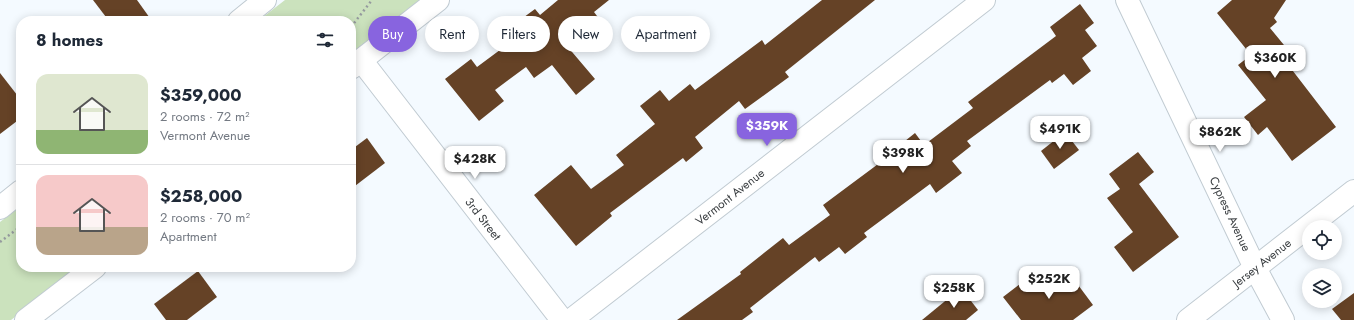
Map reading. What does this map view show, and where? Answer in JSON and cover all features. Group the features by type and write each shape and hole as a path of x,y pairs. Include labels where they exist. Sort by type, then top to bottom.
{"street":[{"path":"245,16 265,0"},
{"path":"356,64 438,0"},
{"name":"Vermont Avenue","path":"571,320 984,0"},
{"name":"Cypress Avenue","path":"1127,0 1255,268 1283,320"},
{"name":"3rd Street","path":"356,64 562,320"},
{"name":"Jersey Avenue","path":"1188,320 1354,191"},
{"path":"0,208 16,195"},
{"path":"26,320 88,272"}],"path":[{"path":"356,21 372,0"},
{"path":"0,242 16,230"}],"green space":[{"path":"285,0 420,0 400,16 368,16 368,41 356,50 356,16 264,16"},
{"path":"16,210 16,272 73,272 11,320 0,320 0,222"}],"building":[{"path":"93,0 137,0 148,16 105,16"},
{"path":"558,0 609,0 594,12 597,16 558,16 558,52 572,52 595,79 576,95 552,65 534,78 526,67 495,90 504,101 479,121 445,79 471,59 477,67 497,52 550,52 550,16 526,16 535,9 540,15"},
{"path":"822,0 875,0 785,72 789,77 745,109 739,101 695,137 703,148 686,162 683,158 610,213 612,216 576,246 534,195 571,165 591,189 624,165 616,155 655,124 640,106 660,90 669,101 690,84 695,90 762,40 765,45"},
{"path":"1232,0 1286,0 1274,18 1277,22 1270,28 1293,56 1286,62 1336,127 1292,161 1267,127 1258,135 1244,117 1266,100 1238,65 1251,55 1217,13"},
{"path":"1080,4 1094,23 1085,30 1097,46 1082,58 1091,71 1073,85 1064,74 1052,83 1050,80 967,141 971,146 952,161 962,173 936,193 930,184 864,233 867,237 845,254 839,247 819,262 815,257 750,308 753,312 742,320 677,320 741,274 740,272 783,238 789,245 830,215 823,205 901,147 900,145 915,133 924,145 973,108 968,102 1056,36 1050,27"},
{"path":"0,73 16,94 16,122 0,134"},
{"path":"1065,132 1079,150 1054,169 1041,151"},
{"path":"367,138 385,163 356,185 356,146"},
{"path":"1138,152 1154,172 1139,184 1179,237 1133,272 1114,247 1133,232 1107,198 1120,189 1109,174"},
{"path":"1067,270 1093,305 1073,320 1021,320 1003,297 1028,278 1039,292"},
{"path":"197,272 199,272 217,297 187,320 166,320 154,304"},
{"path":"961,288 978,310 966,320 922,320"},
{"path":"1354,293 1354,320 1341,320 1332,309 1342,308 1342,302"}]}
